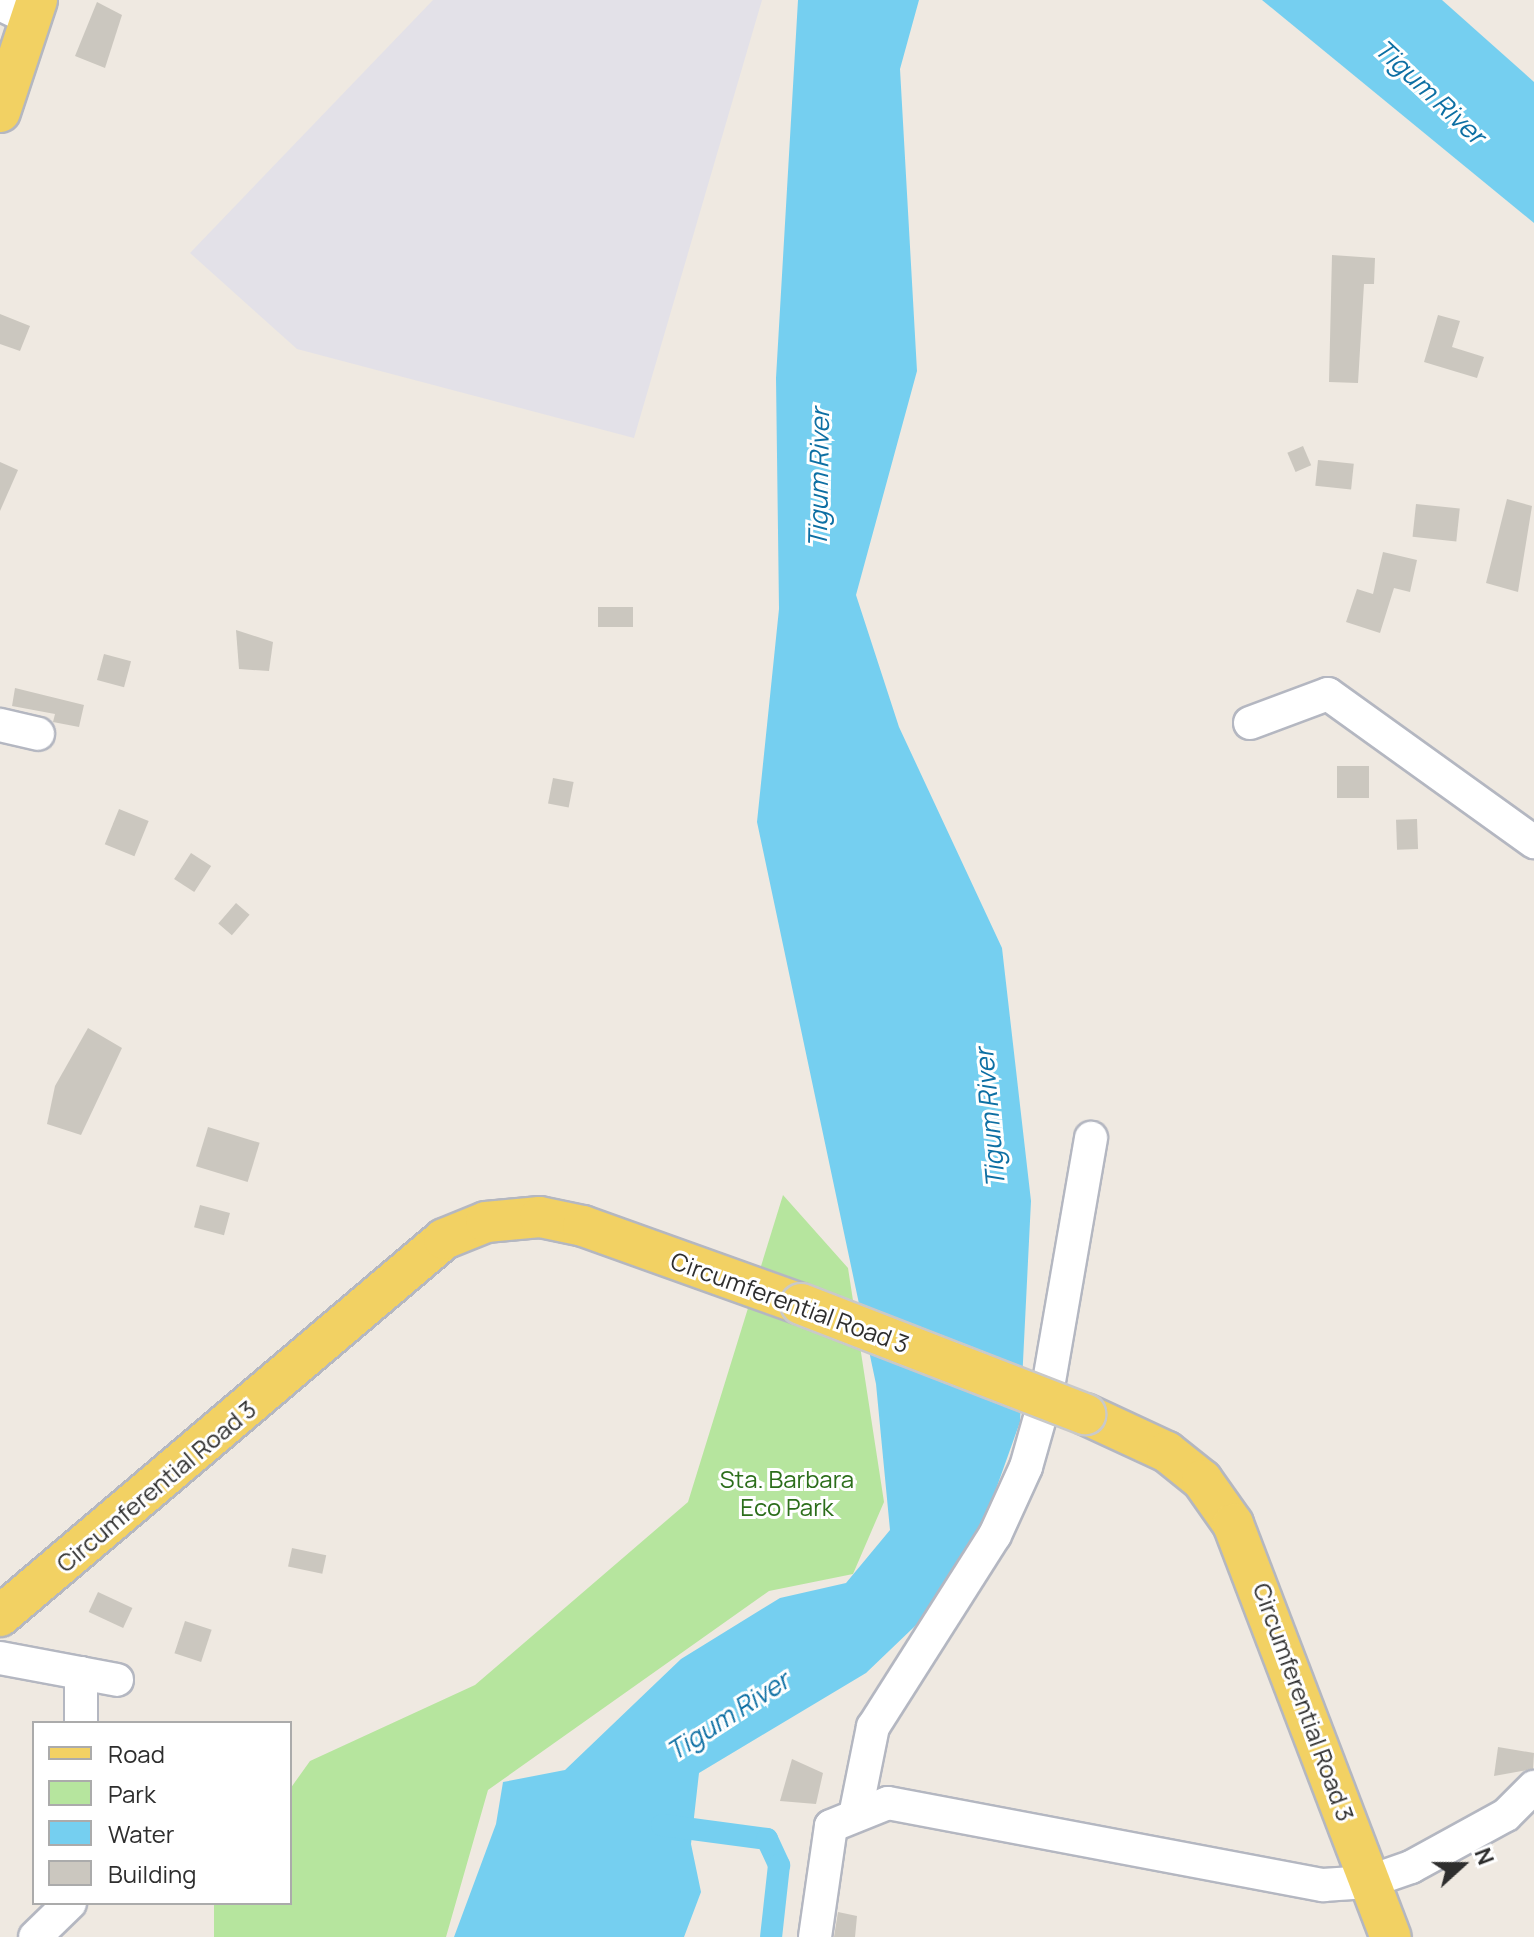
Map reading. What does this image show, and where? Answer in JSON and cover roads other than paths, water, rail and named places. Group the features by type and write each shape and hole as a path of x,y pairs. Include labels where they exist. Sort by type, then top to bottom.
{"main road":[{"path":"0,112 23,8"},
{"name":"Circumferential Road 3","path":"0,1616 444,1239 486,1222 540,1217 583,1226 801,1304 1085,1414 1167,1452 1202,1480 1233,1524 1391,1937"}],"street":[{"path":"1250,723 1328,694 1534,842"},
{"path":"0,725 38,734"},
{"path":"856,1811 873,1727 995,1535 1026,1467 1047,1393 1091,1138"},
{"path":"0,1658 117,1680"},
{"path":"81,1673 81,1721"},
{"path":"815,1937 831,1826 856,1811 922,1805 1323,1885 1370,1881 1462,1841 1534,1787"},
{"path":"35,1937 68,1905"}],"water":[{"name":"Tigum River","path":"798,0 919,0 900,69 917,371 856,595 899,727 1002,948 1031,1201 1020,1422 990,1506 936,1606 866,1673 699,1773 691,1844 701,1892 684,1937 454,1937 496,1824 503,1782 565,1770 681,1659 780,1598 846,1583 890,1530 876,1384 757,822 779,609 776,378"},
{"name":"Tigum River","path":"1262,0 1442,0 1534,82 1534,223"}],"waterway":[{"path":"662,1825 767,1839 779,1865 771,1937"}],"park label":[{"name":"Sta. Barbara Eco Park","path":"787,1493"}]}
